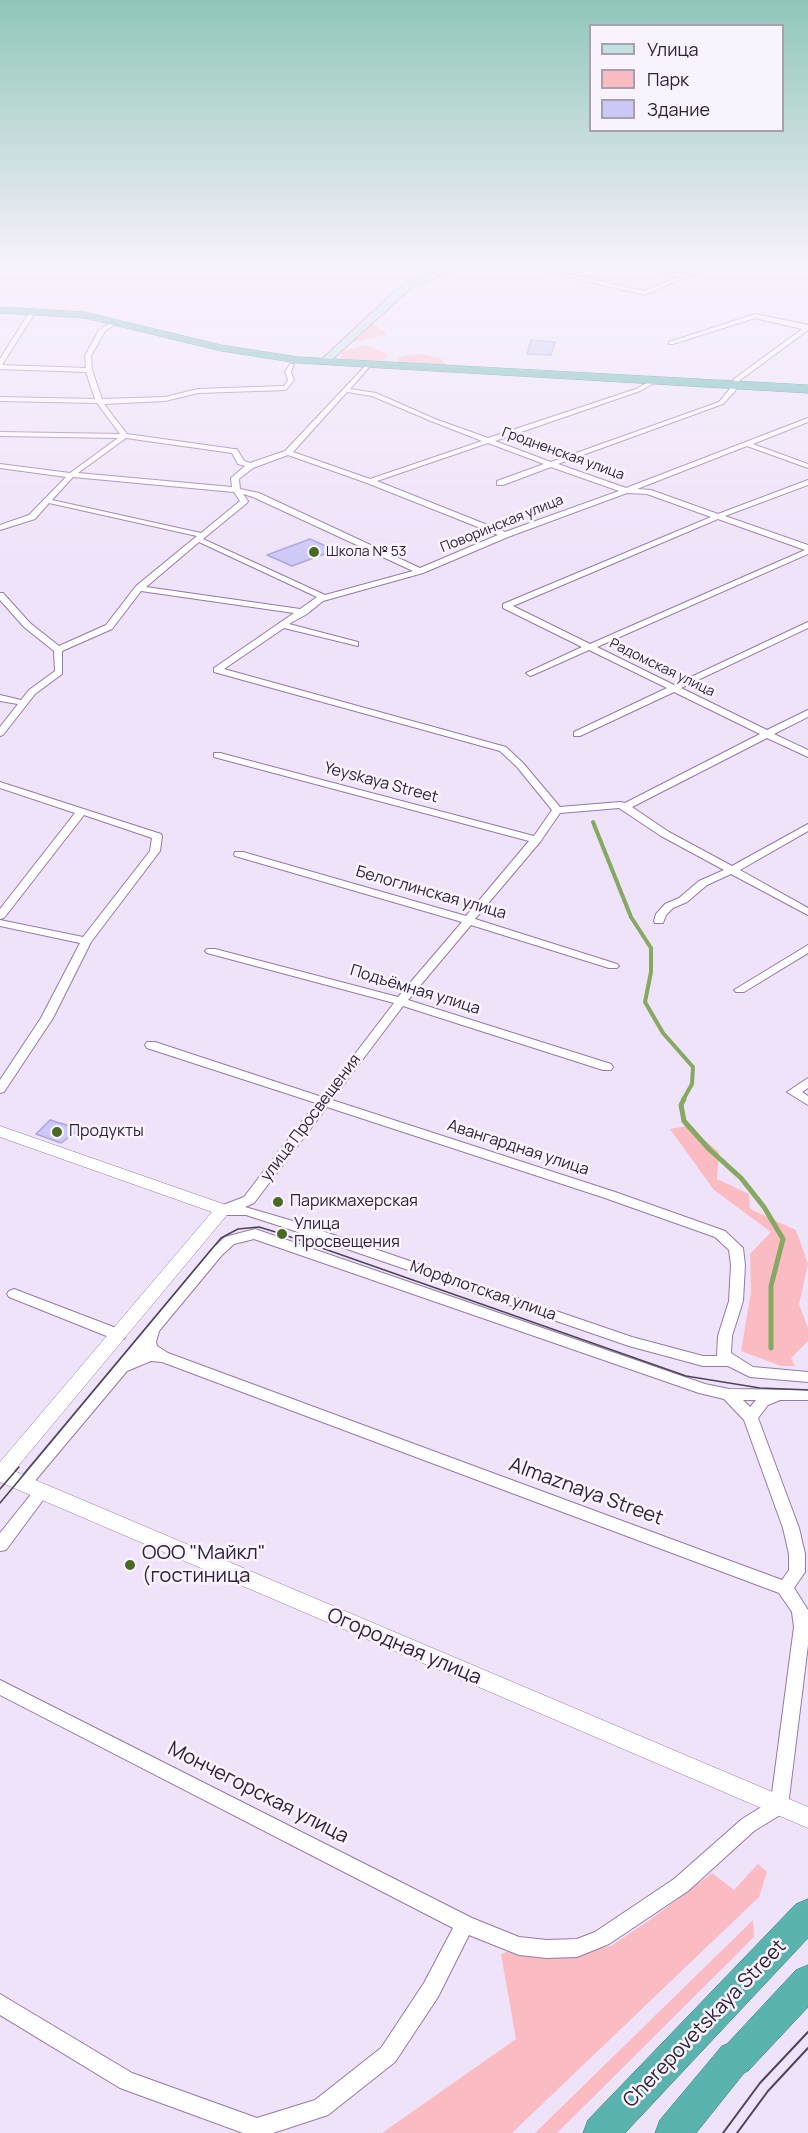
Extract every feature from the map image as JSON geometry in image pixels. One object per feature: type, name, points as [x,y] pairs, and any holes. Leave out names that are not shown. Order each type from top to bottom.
[{"type":"highway","points":[[396,367],[808,391]]},
{"type":"highway","name":"Cherepovetskaya Street","points":[[601,2133],[808,1915]]},
{"type":"highway","points":[[673,2133],[734,2058],[736,2059],[808,1982]]},
{"type":"street","points":[[27,367],[89,370]]},
{"type":"street","points":[[89,367],[99,401],[125,436]]},
{"type":"street","points":[[0,399],[99,401],[165,399],[198,391],[286,388],[291,380],[288,372],[291,367]]},
{"type":"street","points":[[58,650],[109,627],[139,588],[244,501],[236,490],[235,478],[250,466],[288,453],[367,367]]},
{"type":"street","points":[[500,483],[721,403],[740,377],[754,367]]},
{"type":"street","points":[[370,482],[638,390],[654,381]]},
{"type":"street","name":"Гродненская улица","points":[[345,390],[374,394],[550,464],[626,491],[648,492],[808,549]]},
{"type":"street","name":"Поворинская улица","points":[[557,810],[520,765],[503,749],[218,670],[325,598],[420,571],[505,535],[808,420]]},
{"type":"street","points":[[0,434],[125,436],[234,451],[241,462],[250,466]]},
{"type":"street","points":[[0,528],[32,517],[71,475],[125,436]]},
{"type":"street","points":[[747,444],[808,466]]},
{"type":"street","points":[[288,453],[370,482],[505,535]]},
{"type":"street","points":[[0,466],[236,490],[256,495],[420,571]]},
{"type":"street","points":[[717,517],[808,482]]},
{"type":"street","points":[[48,501],[199,537],[325,598]]},
{"type":"street","name":"Радомская улица","points":[[717,517],[506,606],[808,754]]},
{"type":"street","points":[[530,673],[808,549]]},
{"type":"street","points":[[139,588],[304,612]]},
{"type":"street","points":[[0,595],[27,625],[58,650],[59,672],[32,692],[0,733]]},
{"type":"street","points":[[283,625],[355,644]]},
{"type":"street","points":[[577,734],[808,625]]},
{"type":"street","points":[[0,698],[24,703]]},
{"type":"street","points":[[625,807],[808,713]]},
{"type":"street","name":"Yeyskaya Street","points":[[217,755],[536,840]]},
{"type":"street","points":[[0,785],[157,836],[155,851],[142,871],[86,941],[47,1018],[0,1089]]},
{"type":"street","points":[[557,810],[620,805],[625,807],[665,834],[808,912]]},
{"type":"street","name":"улица Просвещения","points":[[1,1475],[223,1210],[249,1200],[401,1001],[470,921],[536,840],[557,810]]},
{"type":"street","points":[[0,916],[82,811]]},
{"type":"street","points":[[659,921],[661,914],[669,906],[683,900],[703,883],[733,870],[808,826]]},
{"type":"street","name":"Белоглинская улица","points":[[239,854],[470,921],[613,966]]},
{"type":"street","points":[[0,923],[86,941]]},
{"type":"street","points":[[741,990],[808,948]]},
{"type":"street","name":"Подъёмная улица","points":[[211,951],[401,1001],[607,1067]]},
{"type":"street","name":"Авангардная улица","points":[[151,1045],[610,1195],[720,1234],[735,1248],[738,1265],[736,1301],[725,1336],[724,1354],[730,1361]]},
{"type":"street","points":[[808,1082],[793,1092],[808,1101]]},
{"type":"street","name":"Морфлотская улица","points":[[0,1131],[223,1210],[246,1211],[288,1224],[629,1341],[703,1361],[730,1361]]},
{"type":"street","name":"Морфлотская улица","points":[[153,1328],[170,1306],[202,1273],[217,1252],[230,1240],[255,1234],[267,1236],[704,1389],[729,1394],[808,1395]]},
{"type":"street","points":[[14,1294],[119,1335]]},
{"type":"street","points":[[153,1328],[149,1342],[151,1349],[163,1357]]},
{"type":"street","points":[[0,1545],[32,1488],[119,1368],[153,1328]]},
{"type":"street","points":[[119,1368],[150,1356],[163,1357]]},
{"type":"street","name":"Almaznaya Street","points":[[163,1357],[785,1588]]},
{"type":"street","points":[[730,1361],[750,1372],[808,1377]]},
{"type":"street","points":[[729,1394],[750,1417],[782,1499],[797,1554],[797,1572],[785,1588],[800,1610],[802,1627],[779,1806]]},
{"type":"street","points":[[750,1417],[763,1401],[783,1395]]},
{"type":"street","name":"Огородная улица","points":[[1,1475],[808,1818]]},
{"type":"street","name":"Мончегорская улица","points":[[0,1687],[465,1924],[519,1946],[548,1949],[577,1948],[602,1938],[681,1885],[748,1825],[779,1806]]},
{"type":"street","points":[[0,2004],[127,2081],[257,2128],[321,2108],[388,2055],[431,1990],[465,1924]]},
{"type":"green space","points":[[687,1126],[719,1152],[717,1179],[749,1194],[750,1209],[796,1230],[808,1264],[799,1304],[808,1328],[808,1341],[791,1358],[795,1366],[781,1366],[741,1351],[751,1292],[750,1254],[771,1232],[714,1190],[670,1129]]},
{"type":"green space","points":[[758,1864],[767,1872],[759,1897],[512,2133],[382,2133],[516,2039],[501,1954],[513,1950],[558,1958],[611,1946],[712,1873],[734,1890]]},
{"type":"green space","points":[[753,1920],[754,1937],[557,2133],[535,2133]]},
{"type":"building","name":"Школа № 53","points":[[310,539],[335,550],[292,566],[267,555]]},
{"type":"building","name":"Продукты","points":[[50,1120],[80,1129],[61,1143],[36,1134]]},
{"type":"waterway","points":[[593,822],[631,917],[651,948],[651,972],[645,1002],[663,1033],[693,1067],[692,1084],[683,1100]]},
{"type":"waterway","points":[[684,1099],[681,1105],[684,1121],[709,1149],[741,1178],[764,1207],[783,1239],[771,1286],[771,1348]]},
{"type":"tram line","points":[[0,1503],[221,1238],[238,1229],[259,1227],[282,1234],[686,1376],[760,1388],[808,1390]]},
{"type":"tram line","points":[[0,1489],[19,1467]]},
{"type":"tram line","points":[[723,2133],[760,2083],[808,2032]]},
{"type":"tram line","points":[[737,2133],[768,2091],[808,2048]]},
{"type":"place","name":"Школа № 53","points":[[314,552]]},
{"type":"place","name":"Продукты","points":[[57,1132]]},
{"type":"place","name":"Парикмахерская","points":[[278,1202]]},
{"type":"place","name":"Улица Просвещения","points":[[282,1234]]},
{"type":"place","name":"ООО \"Майкл\" (гостиница","points":[[130,1565]]}]
